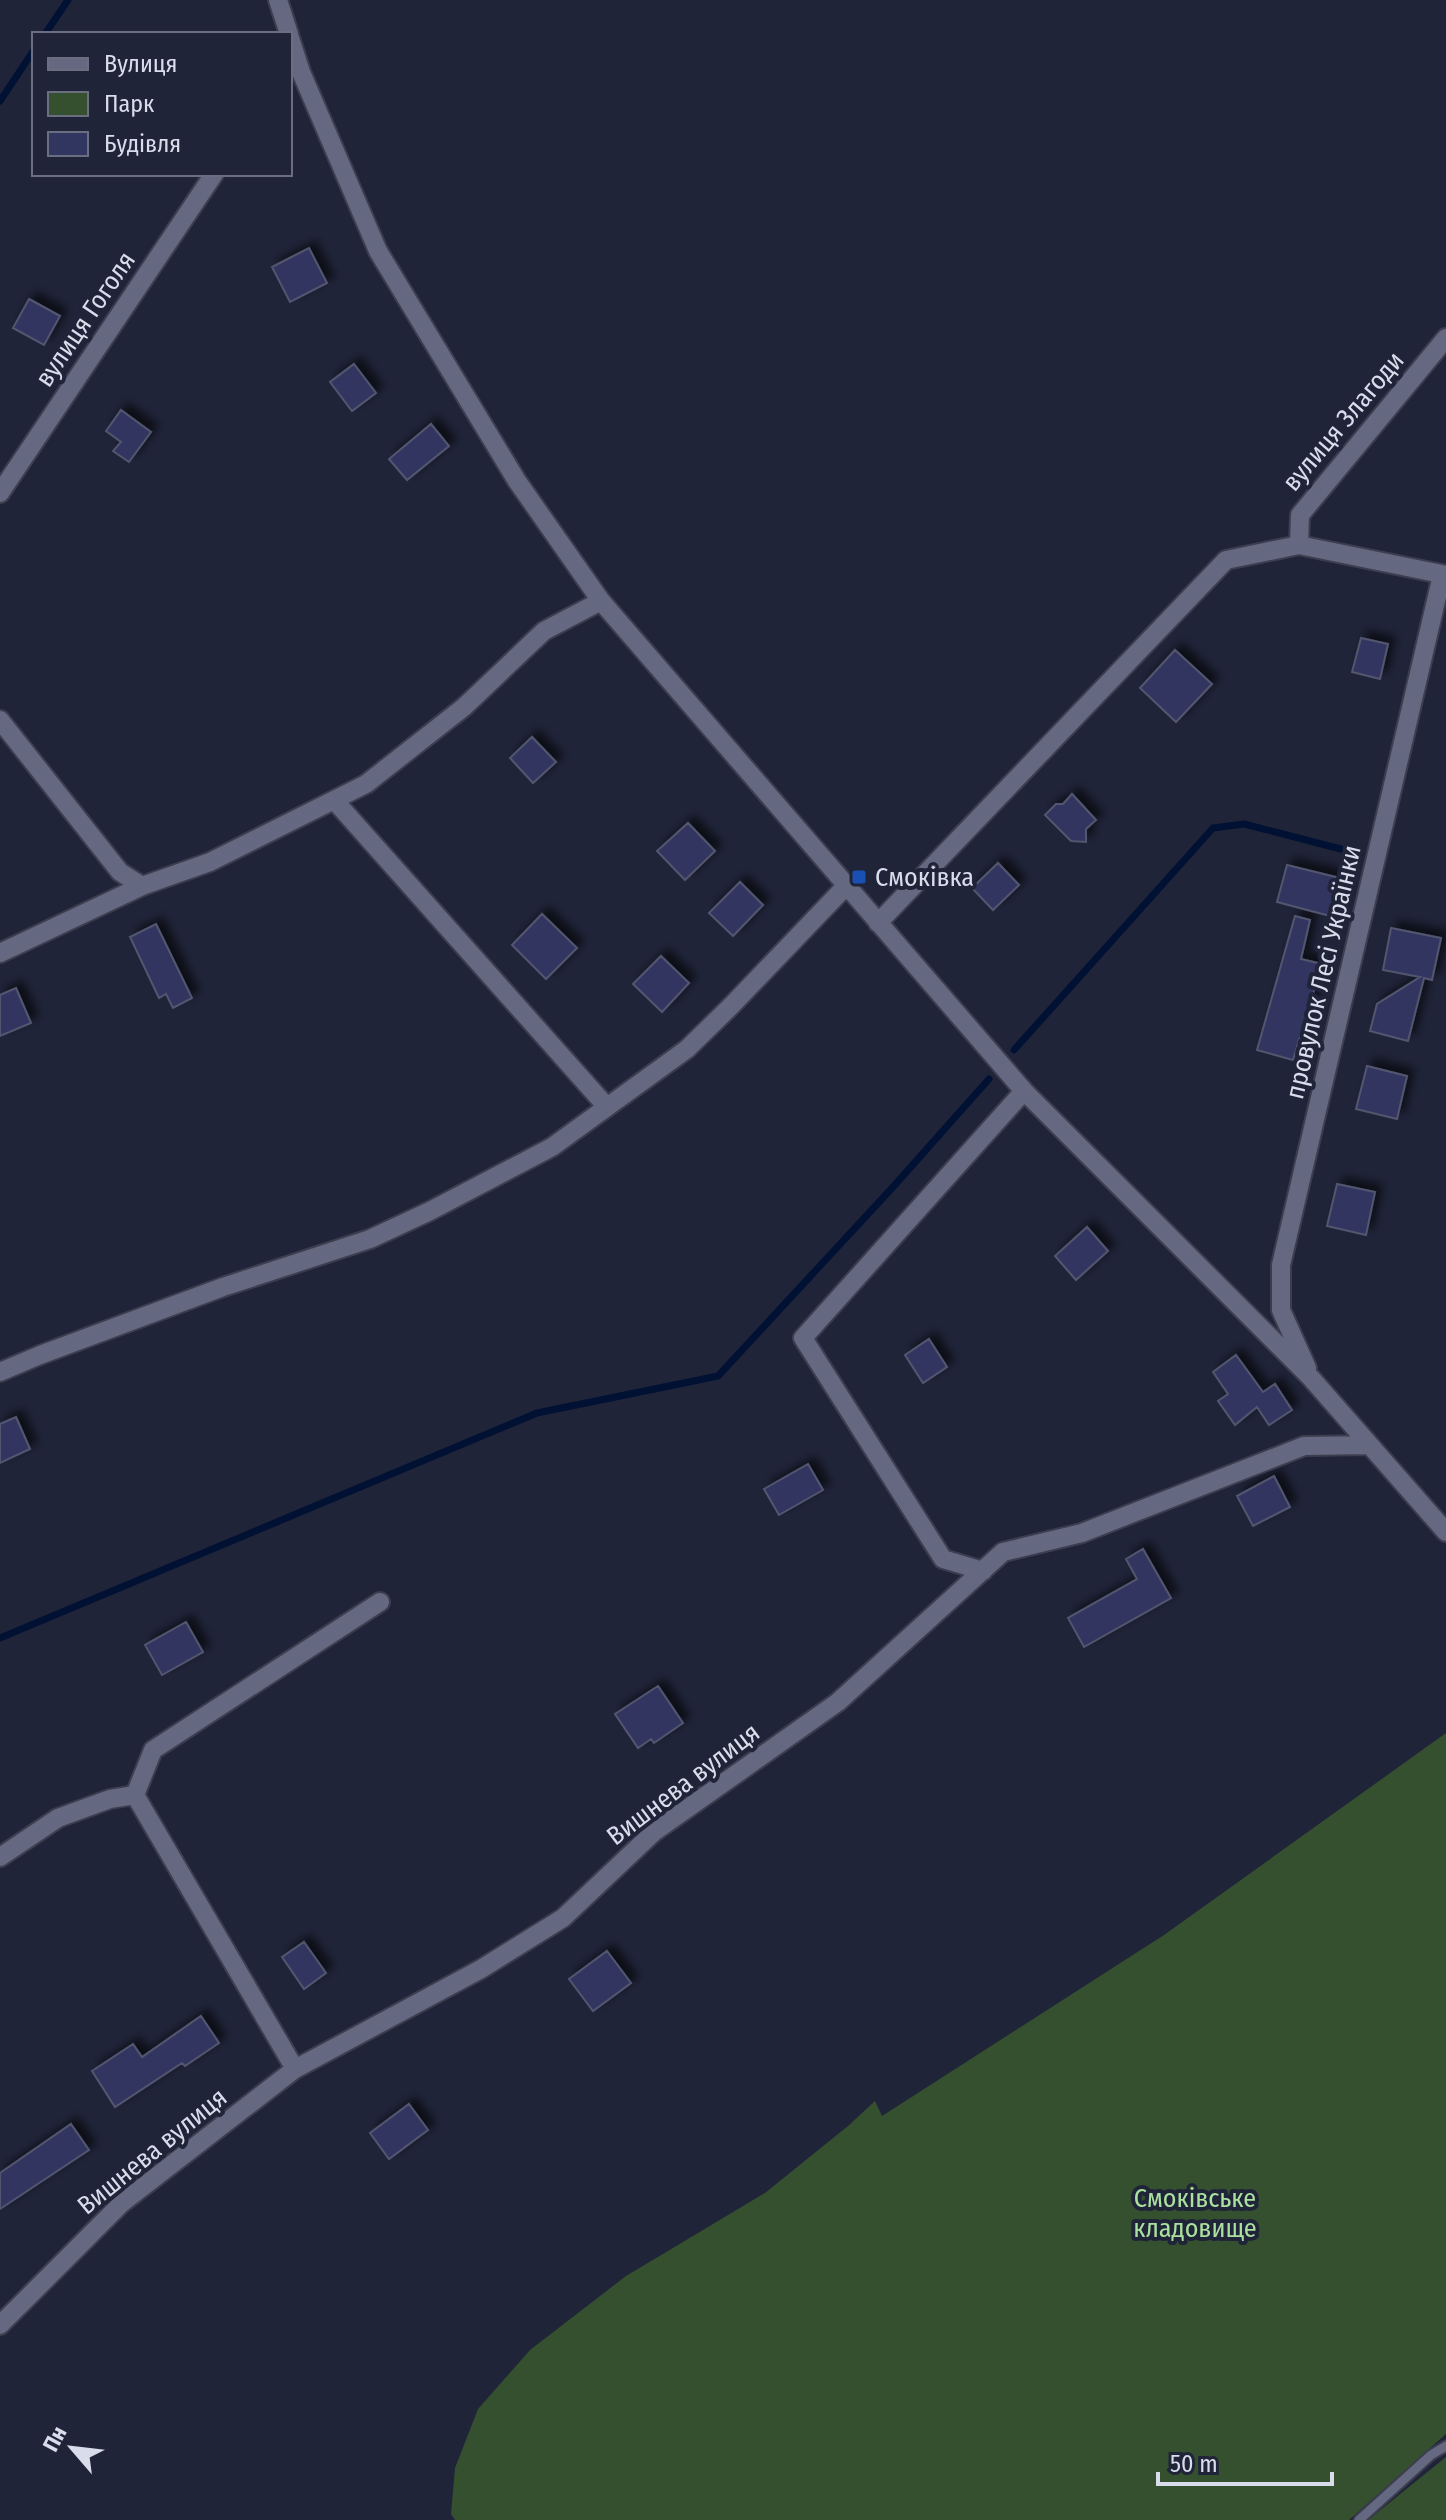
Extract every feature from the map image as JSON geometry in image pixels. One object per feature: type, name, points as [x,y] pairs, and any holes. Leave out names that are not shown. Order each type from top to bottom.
[{"type":"street","points":[[278,0],[288,32]]},
{"type":"street","points":[[292,53],[296,76],[378,251],[517,481],[601,601],[1024,1091],[1311,1378],[1446,1532]]},
{"type":"street","name":"вулиця Гоголя","points":[[0,493],[213,176]]},
{"type":"street","name":"вулиця Злагоди","points":[[1299,545],[1300,515],[1446,338]]},
{"type":"street","points":[[878,923],[1226,560],[1299,545],[1444,575]]},
{"type":"street","name":"провулок Лесі Українки","points":[[1311,1378],[1281,1310],[1281,1265],[1444,575]]},
{"type":"street","points":[[0,953],[142,886],[210,862],[366,784],[464,707],[544,631],[601,601]]},
{"type":"street","points":[[0,720],[120,872],[142,886]]},
{"type":"street","points":[[335,801],[607,1107]]},
{"type":"street","points":[[0,1372],[223,1287],[370,1239],[552,1147],[687,1049],[846,886]]},
{"type":"street","points":[[983,1571],[943,1559],[803,1338],[1024,1091]]},
{"type":"street","name":"Вишнева вулиця","points":[[0,2325],[122,2203],[295,2069],[481,1969],[563,1918],[654,1832],[838,1702],[1003,1552],[1082,1533],[1304,1446],[1368,1445]]},
{"type":"street","points":[[135,1795],[153,1750],[380,1602]]},
{"type":"street","points":[[135,1795],[295,2069]]},
{"type":"street","points":[[0,1857],[58,1818],[110,1799],[135,1795]]},
{"type":"lane","points":[[1359,2520],[1431,2455],[1446,2446]]},
{"type":"green space","name":"Смоківське кладовище","points":[[1446,1733],[1446,2434],[1349,2520],[455,2520],[451,2514],[455,2468],[478,2409],[530,2350],[626,2276],[765,2193],[875,2101],[882,2116],[1164,1935]]},
{"type":"green space","points":[[1446,2457],[1446,2520],[1368,2520]]},
{"type":"building","points":[[309,248],[327,283],[290,302],[272,267]]},
{"type":"building","points":[[29,299],[60,316],[44,345],[13,328]]},
{"type":"building","points":[[354,364],[376,393],[352,411],[330,382]]},
{"type":"building","points":[[121,410],[151,432],[129,462],[113,451],[121,442],[106,431]]},
{"type":"building","points":[[431,424],[449,446],[407,480],[389,459]]},
{"type":"building","points":[[1361,638],[1388,644],[1380,679],[1352,672]]},
{"type":"building","points":[[1175,650],[1212,684],[1176,722],[1140,688]]},
{"type":"building","points":[[532,737],[556,762],[533,783],[510,758]]},
{"type":"building","points":[[1072,794],[1096,820],[1086,829],[1086,842],[1071,841],[1045,815]]},
{"type":"building","points":[[688,823],[715,851],[685,880],[657,851]]},
{"type":"building","points":[[998,863],[1019,885],[993,910],[972,888]]},
{"type":"building","points":[[1287,865],[1344,879],[1334,917],[1277,902]]},
{"type":"building","points":[[740,882],[763,905],[733,936],[709,913]]},
{"type":"building","points":[[542,914],[577,948],[546,979],[512,945]]},
{"type":"building","points":[[1295,916],[1310,920],[1301,959],[1322,964],[1293,1060],[1257,1050]]},
{"type":"building","points":[[156,924],[192,998],[173,1008],[166,994],[159,998],[130,937]]},
{"type":"building","points":[[1391,928],[1441,938],[1432,980],[1424,978],[1408,1041],[1370,1031],[1377,1004],[1420,977],[1383,970]]},
{"type":"building","points":[[661,956],[689,983],[662,1012],[633,984]]},
{"type":"building","points":[[16,988],[31,1023],[0,1036],[0,995]]},
{"type":"building","points":[[1367,1066],[1407,1076],[1397,1119],[1356,1109]]},
{"type":"building","points":[[1337,1184],[1375,1192],[1366,1235],[1327,1226]]},
{"type":"building","points":[[1087,1227],[1108,1251],[1076,1280],[1055,1256]]},
{"type":"building","points":[[929,1339],[947,1367],[923,1383],[905,1355]]},
{"type":"building","points":[[1236,1355],[1263,1392],[1275,1384],[1292,1410],[1269,1425],[1257,1407],[1235,1425],[1218,1401],[1228,1394],[1213,1372]]},
{"type":"building","points":[[16,1417],[30,1449],[0,1463],[0,1424]]},
{"type":"building","points":[[808,1464],[823,1490],[779,1515],[764,1489]]},
{"type":"building","points":[[1274,1476],[1290,1507],[1253,1526],[1237,1496]]},
{"type":"building","points":[[1143,1549],[1171,1598],[1084,1647],[1068,1618],[1137,1579],[1126,1559]]},
{"type":"building","points":[[186,1622],[203,1652],[162,1675],[145,1645]]},
{"type":"building","points":[[658,1686],[683,1723],[654,1743],[651,1739],[638,1748],[615,1714]]},
{"type":"building","points":[[304,1942],[326,1973],[304,1989],[282,1957]]},
{"type":"building","points":[[607,1951],[631,1983],[593,2011],[569,1979]]},
{"type":"building","points":[[201,2016],[219,2043],[115,2107],[92,2071],[133,2044],[142,2057]]},
{"type":"building","points":[[409,2104],[428,2130],[389,2159],[370,2133]]},
{"type":"building","points":[[71,2124],[89,2150],[0,2209],[0,2173]]},
{"type":"waterway","points":[[46,32],[68,0]]},
{"type":"waterway","points":[[0,101],[32,53]]},
{"type":"waterway","points":[[1014,1050],[1213,828],[1244,824],[1360,854]]},
{"type":"waterway","points":[[0,1638],[537,1413],[718,1376],[989,1079]]},
{"type":"place","name":"Смоківка","points":[[859,877]]}]
